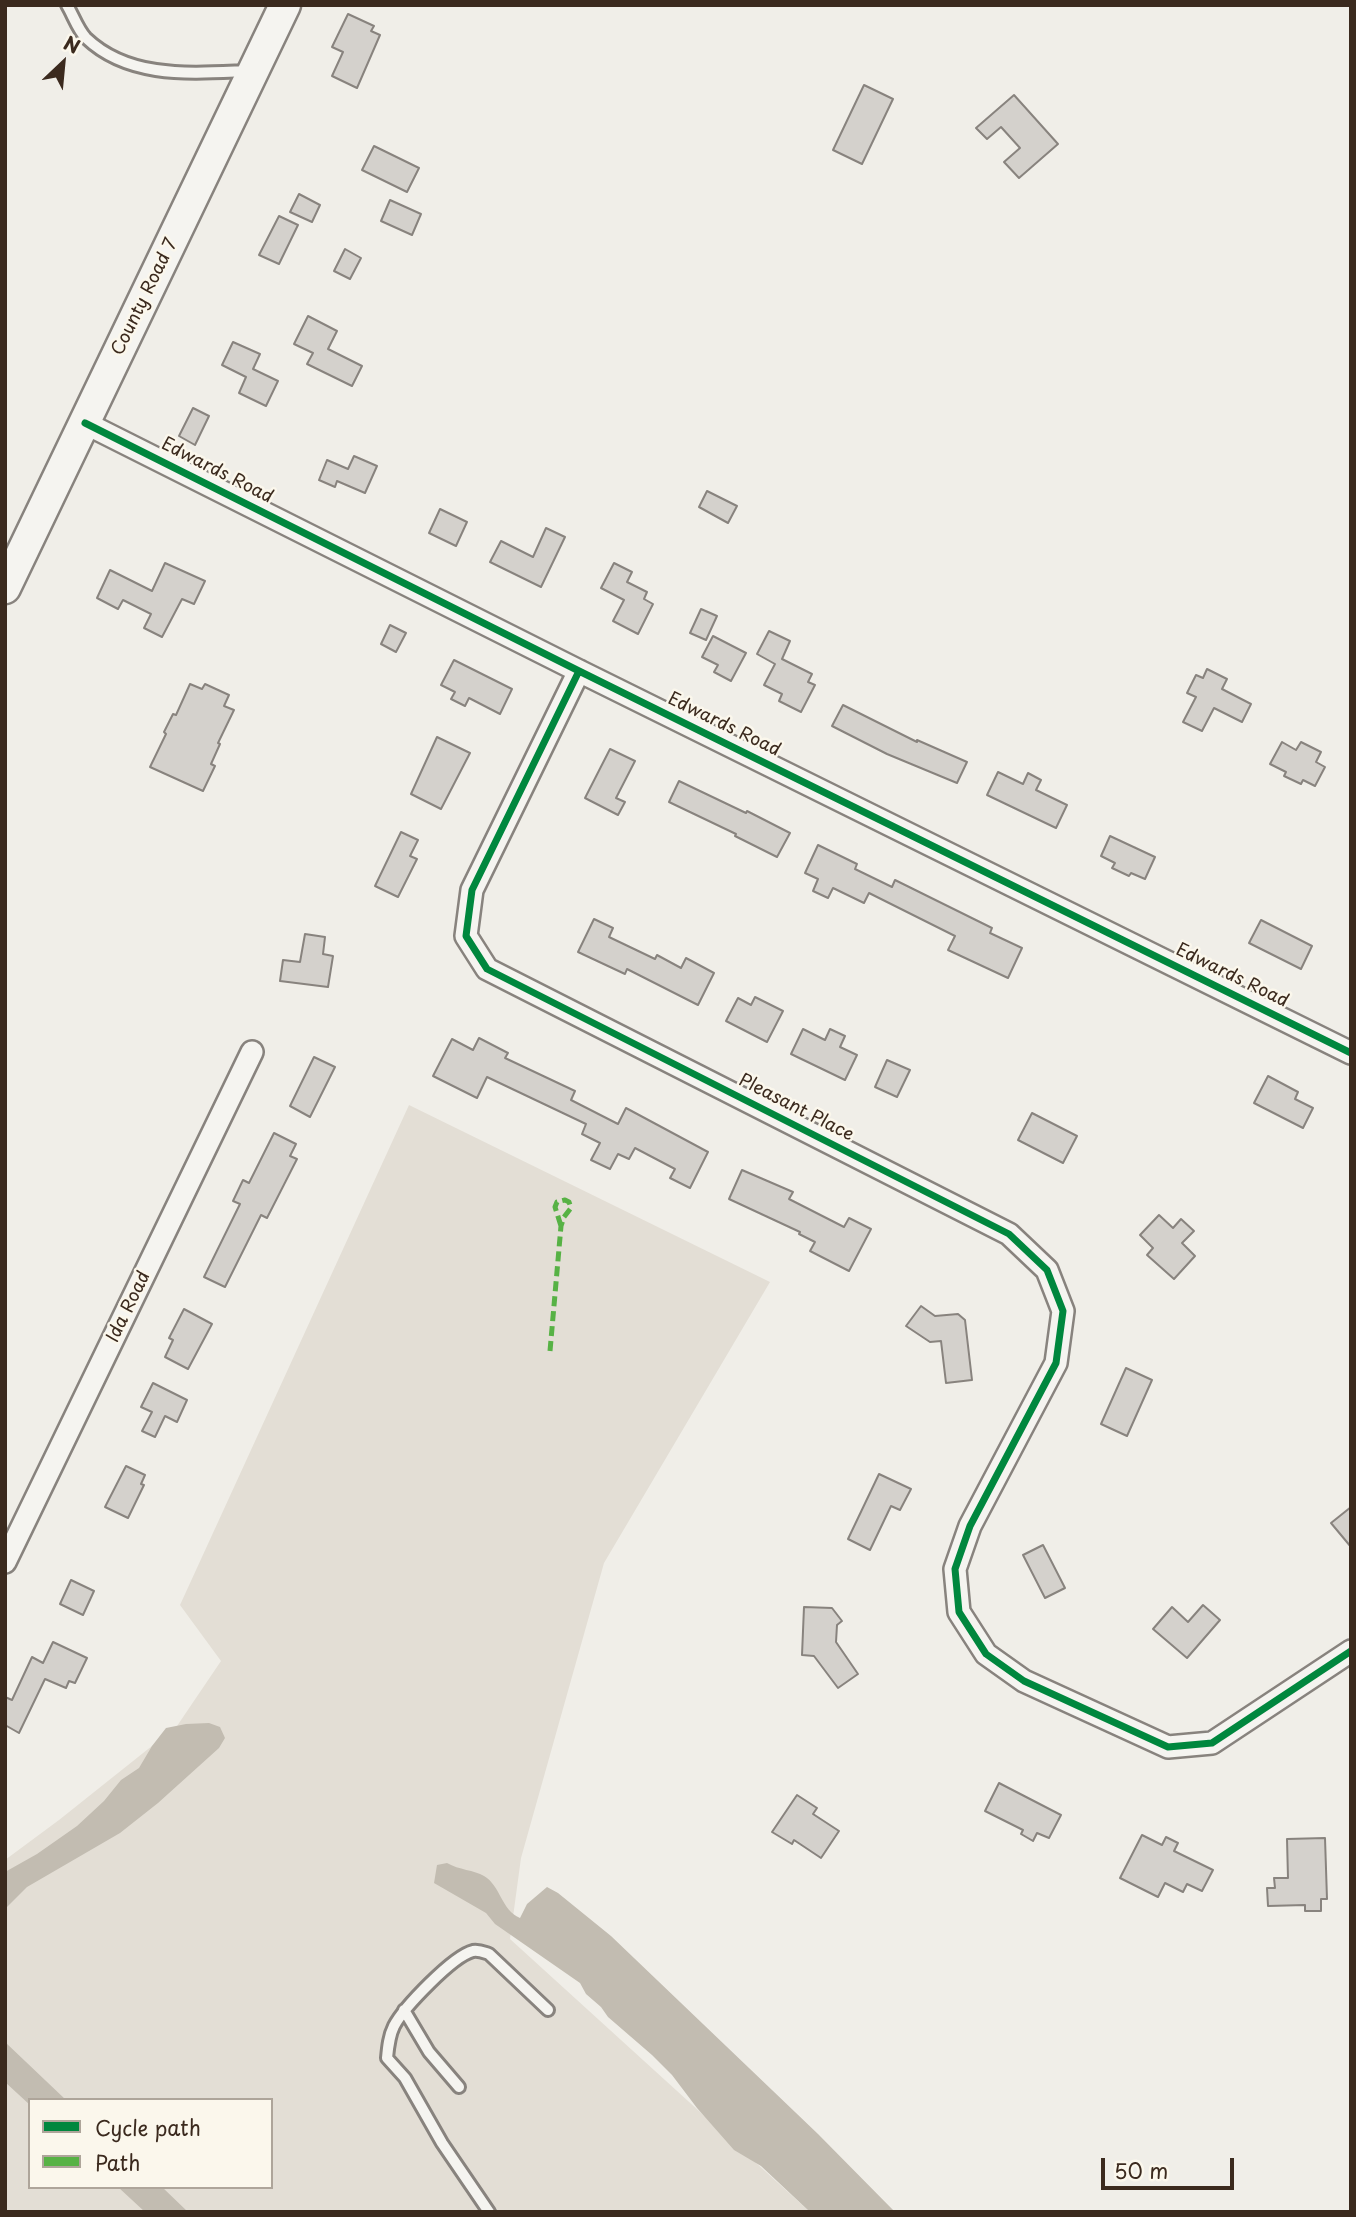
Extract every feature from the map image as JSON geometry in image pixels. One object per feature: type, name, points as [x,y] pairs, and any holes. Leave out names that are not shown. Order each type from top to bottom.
[{"type":"street","name":"County Road 7","points":[[5,588],[285,5]]},
{"type":"street","name":"Edwards Road","points":[[85,423],[1351,1053]]},
{"type":"street","name":"Pleasant Place","points":[[579,671],[472,890],[466,936],[487,969],[1009,1234],[1047,1270],[1063,1311],[1056,1363],[970,1526],[955,1569],[959,1612],[986,1654],[1024,1681],[1168,1747],[1212,1743],[1351,1651]]},
{"type":"street","name":"Ida Road","points":[[5,1562],[253,1052]]},
{"type":"lane","points":[[67,5],[84,36],[111,57],[147,69],[195,73],[253,71]]},
{"type":"lane","points":[[489,2212],[442,2143],[405,2078],[387,2058],[393,2028],[404,2010],[454,1961],[477,1950],[489,1954],[548,2010]]},
{"type":"lane","points":[[404,2010],[429,2052],[459,2087]]},
{"type":"shaded area","points":[[409,1105],[770,1282],[604,1563],[521,1858],[510,1939],[810,2212],[5,2212],[5,1860],[177,1726],[221,1661],[180,1605]]},
{"type":"shaded area","points":[[209,1723],[220,1727],[225,1738],[219,1748],[120,1833],[27,1887],[5,1909],[5,1872],[77,1826],[104,1801],[121,1780],[139,1768],[166,1728]]},
{"type":"shaded area","points":[[447,1863],[476,1872],[490,1880],[509,1909],[520,1918],[527,1904],[547,1887],[558,1893],[611,1936],[818,2134],[895,2212],[810,2212],[761,2166],[734,2150],[672,2075],[608,2017],[586,1994],[580,1983],[495,1924],[486,1913],[434,1883],[437,1865]]},
{"type":"shaded area","points":[[5,2042],[64,2098],[28,2098],[28,2103],[5,2082]]},
{"type":"shaded area","points":[[120,2189],[164,2189],[188,2212],[145,2212]]},
{"type":"building","points":[[348,14],[374,26],[371,31],[380,35],[357,88],[332,76],[343,52],[332,47]]},
{"type":"building","points":[[864,85],[893,99],[862,164],[833,150]]},
{"type":"building","points":[[1014,95],[1058,144],[1019,178],[1004,162],[1020,148],[1001,127],[987,139],[976,128]]},
{"type":"building","points":[[374,146],[419,168],[407,192],[362,170]]},
{"type":"building","points":[[299,194],[320,205],[312,222],[290,212]]},
{"type":"building","points":[[390,200],[421,214],[412,235],[381,221]]},
{"type":"building","points":[[279,216],[298,225],[279,264],[259,255]]},
{"type":"building","points":[[345,249],[361,258],[350,279],[334,271]]},
{"type":"building","points":[[308,316],[337,331],[328,349],[362,366],[352,386],[307,364],[313,353],[294,344]]},
{"type":"building","points":[[233,342],[260,354],[253,369],[278,381],[266,406],[239,393],[246,377],[222,365]]},
{"type":"building","points":[[193,408],[209,416],[195,445],[179,436]]},
{"type":"building","points":[[354,456],[377,466],[365,493],[337,481],[335,487],[319,480],[327,460],[348,469]]},
{"type":"building","points":[[707,491],[737,506],[728,523],[699,507]]},
{"type":"building","points":[[440,509],[467,522],[456,546],[429,533]]},
{"type":"building","points":[[546,528],[565,537],[541,587],[490,562],[501,541],[533,557]]},
{"type":"building","points":[[165,563],[205,581],[194,604],[182,599],[162,637],[144,628],[151,614],[123,600],[118,609],[97,598],[110,570],[152,591]]},
{"type":"building","points":[[614,563],[632,572],[627,582],[647,592],[644,599],[653,604],[638,634],[613,621],[624,600],[601,588]]},
{"type":"building","points":[[701,609],[717,616],[706,640],[690,633]]},
{"type":"building","points":[[390,625],[406,633],[396,652],[381,644]]},
{"type":"building","points":[[769,631],[790,641],[782,659],[812,674],[808,682],[815,685],[801,712],[779,701],[782,694],[764,685],[775,664],[757,654]]},
{"type":"building","points":[[713,636],[746,653],[731,681],[714,672],[718,665],[702,657]]},
{"type":"building","points":[[454,660],[512,689],[500,714],[469,698],[465,706],[451,699],[455,692],[441,685]]},
{"type":"building","points":[[1207,669],[1227,679],[1222,689],[1251,704],[1242,722],[1214,708],[1202,731],[1183,722],[1196,697],[1187,693],[1196,675],[1203,678]]},
{"type":"building","points":[[190,684],[202,689],[205,684],[229,695],[224,706],[234,710],[218,743],[220,744],[211,764],[215,766],[203,791],[150,767],[166,734],[164,732],[173,714],[176,715]]},
{"type":"building","points":[[843,705],[917,742],[967,762],[957,783],[887,754],[832,726]]},
{"type":"building","points":[[437,737],[470,753],[441,809],[411,794]]},
{"type":"building","points":[[1282,742],[1296,750],[1301,742],[1321,752],[1316,762],[1325,767],[1315,786],[1303,780],[1301,784],[1284,776],[1286,772],[1270,764]]},
{"type":"building","points":[[610,749],[635,761],[616,798],[625,802],[618,815],[585,798]]},
{"type":"building","points":[[998,772],[1023,784],[1028,773],[1041,780],[1036,790],[1067,805],[1056,828],[987,795]]},
{"type":"building","points":[[679,781],[790,833],[777,857],[669,802]]},
{"type":"building","points":[[401,832],[418,840],[410,856],[417,859],[398,897],[375,886]]},
{"type":"building","points":[[1110,836],[1155,857],[1145,879],[1131,873],[1129,876],[1112,868],[1115,863],[1101,856]]},
{"type":"building","points":[[818,845],[857,864],[855,869],[892,887],[895,880],[992,928],[990,933],[1022,948],[1008,978],[948,950],[955,936],[869,893],[864,903],[833,888],[828,898],[813,891],[818,879],[805,873]]},
{"type":"building","points":[[594,919],[613,928],[609,937],[655,959],[657,955],[681,968],[686,958],[714,973],[698,1005],[627,969],[625,974],[578,952]]},
{"type":"building","points":[[1261,920],[1312,946],[1301,969],[1249,943]]},
{"type":"building","points":[[305,934],[325,937],[323,954],[333,956],[328,987],[280,981],[283,960],[300,962]]},
{"type":"building","points":[[755,997],[783,1011],[767,1042],[726,1021],[738,998],[751,1005]]},
{"type":"building","points":[[803,1029],[825,1040],[830,1029],[845,1036],[840,1047],[857,1055],[845,1080],[791,1054]]},
{"type":"building","points":[[479,1038],[508,1053],[505,1058],[575,1091],[571,1100],[618,1124],[626,1108],[708,1152],[690,1188],[670,1178],[675,1169],[635,1148],[629,1159],[618,1154],[610,1169],[591,1160],[600,1143],[582,1134],[586,1124],[487,1077],[477,1098],[433,1076],[452,1039],[473,1050]]},
{"type":"building","points":[[314,1057],[335,1067],[310,1117],[290,1106]]},
{"type":"building","points":[[887,1060],[910,1070],[897,1097],[875,1087]]},
{"type":"building","points":[[1268,1076],[1298,1092],[1295,1099],[1313,1108],[1303,1128],[1254,1103]]},
{"type":"building","points":[[1032,1113],[1077,1136],[1063,1163],[1018,1140]]},
{"type":"building","points":[[274,1133],[296,1144],[290,1156],[297,1159],[267,1218],[261,1215],[225,1287],[204,1277],[240,1204],[233,1201],[243,1180],[249,1183]]},
{"type":"building","points":[[742,1170],[793,1192],[789,1199],[844,1227],[849,1218],[871,1229],[849,1271],[810,1251],[815,1242],[799,1234],[800,1232],[729,1199]]},
{"type":"building","points":[[1159,1215],[1173,1228],[1181,1219],[1194,1231],[1182,1243],[1195,1256],[1174,1279],[1147,1255],[1153,1248],[1140,1235]]},
{"type":"building","points":[[921,1306],[935,1316],[958,1314],[965,1320],[972,1380],[946,1383],[941,1341],[930,1342],[906,1326]]},
{"type":"building","points":[[184,1309],[212,1324],[188,1369],[165,1357],[173,1340],[169,1338]]},
{"type":"building","points":[[1126,1368],[1152,1380],[1127,1436],[1101,1424]]},
{"type":"building","points":[[153,1383],[187,1400],[177,1422],[165,1416],[155,1437],[142,1431],[152,1412],[141,1407]]},
{"type":"building","points":[[126,1466],[145,1475],[141,1484],[144,1485],[128,1518],[105,1507]]},
{"type":"building","points":[[879,1474],[911,1489],[900,1510],[891,1506],[870,1550],[848,1539]]},
{"type":"building","points":[[1351,1507],[1351,1547],[1331,1523]]},
{"type":"building","points":[[1043,1545],[1065,1588],[1045,1598],[1023,1555]]},
{"type":"building","points":[[71,1580],[94,1591],[83,1615],[60,1604]]},
{"type":"building","points":[[1203,1605],[1220,1620],[1187,1658],[1153,1629],[1172,1607],[1188,1622]]},
{"type":"building","points":[[804,1607],[832,1608],[842,1621],[837,1625],[836,1642],[858,1674],[838,1688],[814,1656],[802,1655]]},
{"type":"building","points":[[53,1642],[87,1658],[75,1683],[69,1681],[66,1688],[45,1679],[19,1733],[5,1725],[5,1697],[12,1700],[32,1657],[43,1663]]},
{"type":"building","points":[[999,1783],[1061,1815],[1049,1838],[1037,1833],[1033,1841],[1021,1834],[1023,1830],[985,1811]]},
{"type":"building","points":[[797,1795],[817,1808],[813,1814],[839,1831],[821,1858],[794,1840],[792,1844],[772,1832]]},
{"type":"building","points":[[1142,1835],[1162,1845],[1166,1837],[1178,1843],[1174,1851],[1213,1870],[1202,1891],[1187,1884],[1183,1892],[1165,1883],[1158,1897],[1120,1878]]},
{"type":"building","points":[[1325,1838],[1327,1899],[1321,1899],[1321,1911],[1305,1911],[1305,1905],[1268,1906],[1267,1888],[1275,1888],[1274,1878],[1288,1878],[1287,1839]]},
{"type":"marked path","points":[[550,1351],[561,1226],[571,1208],[565,1200],[557,1202],[555,1207],[561,1226]]},
{"type":"cycle path","points":[[85,423],[1351,1053]]},
{"type":"cycle path","points":[[579,671],[472,890],[466,936],[487,969],[1009,1234],[1047,1270],[1063,1311],[1056,1363],[970,1526],[955,1569],[959,1612],[986,1654],[1024,1681],[1168,1747],[1212,1743],[1351,1651]]}]
